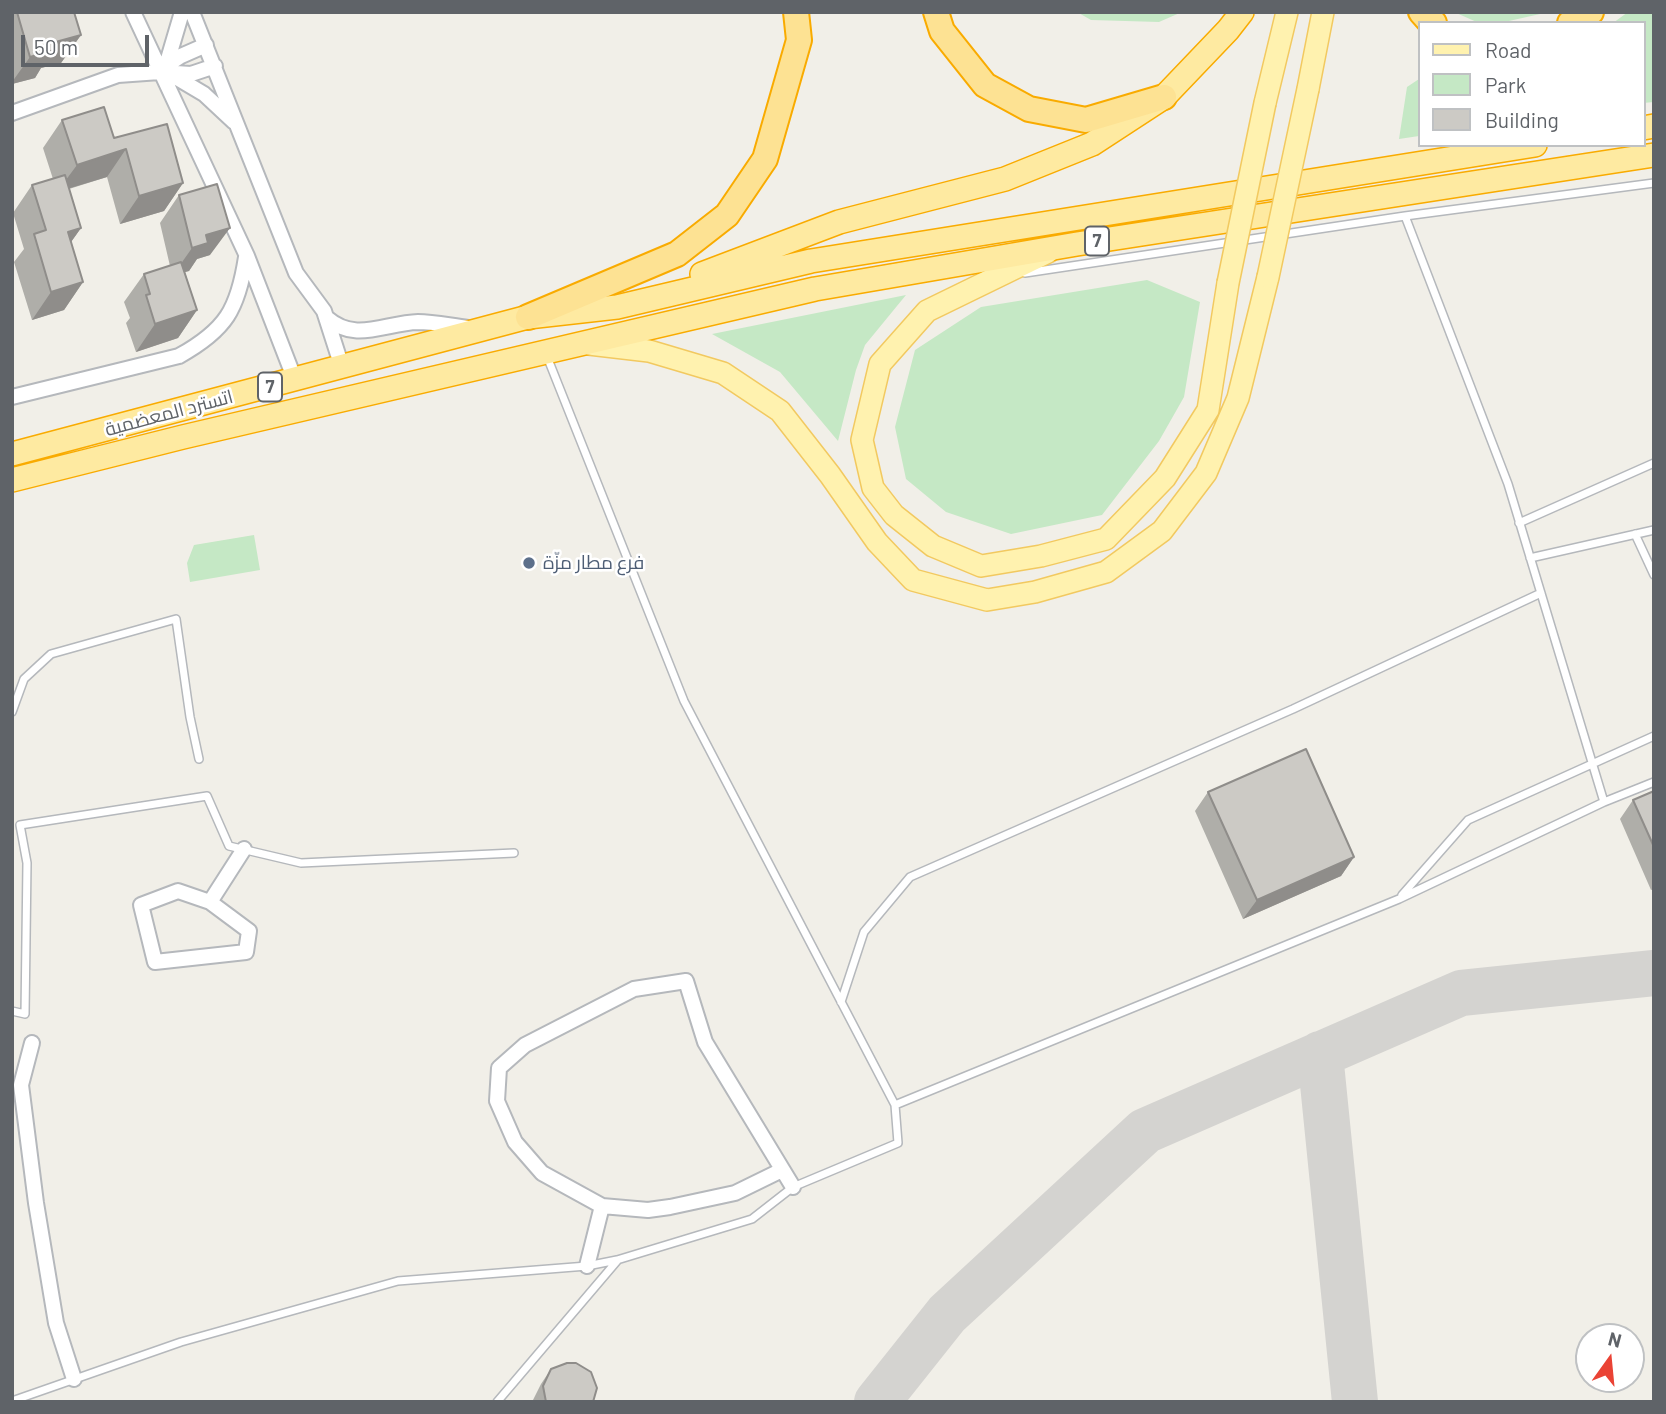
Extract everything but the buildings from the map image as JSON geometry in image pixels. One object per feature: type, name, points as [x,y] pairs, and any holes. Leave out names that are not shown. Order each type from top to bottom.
[{"type":"highway","points":[[528,317],[677,254],[727,215],[765,159],[799,40],[796,12]]},
{"type":"highway","points":[[936,12],[942,31],[985,85],[1029,109],[1086,120],[1164,97]]},
{"type":"highway","points":[[617,307],[839,222],[1005,179],[1092,144],[1164,97],[1242,12]]},
{"type":"highway","points":[[1574,21],[1591,12]]},
{"type":"highway","name":"7","points":[[528,317],[617,307],[811,261],[1523,147]]},
{"type":"highway","name":"7","points":[[12,480],[183,437],[815,289],[1057,247],[1654,155]]},
{"type":"highway","name":"اتسترد المعضمية","points":[[12,454],[528,317]]},
{"type":"main road","points":[[1057,247],[928,311],[880,364],[862,440],[873,488],[894,515],[933,545],[981,566],[1041,556],[1107,539],[1165,478],[1208,410],[1228,283],[1265,103],[1287,12]]},
{"type":"main road","points":[[586,344],[649,351],[723,373],[780,411],[877,542],[912,580],[987,600],[1035,593],[1106,572],[1162,531],[1206,473],[1238,398],[1268,277],[1323,12]]},
{"type":"street","points":[[133,12],[166,71],[247,256],[295,380]]},
{"type":"street","points":[[166,71],[182,12]]},
{"type":"street","points":[[192,12],[296,273],[320,304],[327,318],[342,367]]},
{"type":"street","points":[[166,71],[181,56],[206,45]]},
{"type":"street","points":[[12,113],[118,75],[166,71],[191,74],[215,66]]},
{"type":"street","points":[[166,71],[215,102],[241,130]]},
{"type":"street","points":[[12,397],[178,356],[201,343],[230,314],[241,289],[247,256]]},
{"type":"street","points":[[327,318],[341,328],[354,331],[419,322],[481,330]]},
{"type":"street","points":[[210,902],[244,849]]},
{"type":"street","points":[[178,891],[210,902],[249,931],[246,952],[155,962],[141,905],[178,891]]},
{"type":"street","points":[[782,1170],[735,1193],[680,1205],[648,1210],[602,1206],[542,1172],[515,1142],[497,1101],[499,1068],[525,1045],[634,989],[685,981],[705,1042],[793,1187]]},
{"type":"street","points":[[32,1043],[21,1085],[22,1098],[56,1323],[74,1379]]},
{"type":"street","points":[[587,1266],[602,1206]]},
{"type":"lane","points":[[1003,276],[1405,216],[1654,183]]},
{"type":"lane","points":[[1405,216],[1508,484],[1604,802]]},
{"type":"lane","points":[[12,1401],[181,1342],[398,1281],[587,1266],[617,1260],[752,1219],[793,1187],[898,1143],[895,1105],[684,701],[546,354]]},
{"type":"lane","points":[[1519,523],[1654,463]]},
{"type":"lane","points":[[1530,558],[1654,530]]},
{"type":"lane","points":[[1635,534],[1654,575]]},
{"type":"lane","points":[[841,1002],[864,932],[910,877],[1293,709],[1541,593]]},
{"type":"lane","points":[[12,712],[24,679],[51,654],[176,619],[199,759]]},
{"type":"lane","points":[[1399,899],[1468,820],[1654,736]]},
{"type":"lane","points":[[895,1105],[1399,899],[1604,802],[1654,782]]},
{"type":"lane","points":[[12,1011],[25,1014],[27,863],[20,825],[207,796],[229,846],[301,863],[514,853]]},
{"type":"lane","points":[[498,1402],[617,1260]]},
{"type":"green space","points":[[1077,12],[1182,12],[1159,22],[1091,20]]},
{"type":"green space","points":[[1454,12],[1549,12],[1509,21],[1474,21]]},
{"type":"green space","points":[[1628,12],[1654,12],[1654,102],[1645,103],[1645,21],[1616,21]]},
{"type":"green space","points":[[1418,80],[1418,136],[1399,139],[1407,87]]},
{"type":"green space","points":[[1147,280],[1200,302],[1184,397],[1159,441],[1102,515],[1011,534],[946,512],[906,479],[895,427],[915,350],[981,307]]},
{"type":"green space","points":[[906,295],[865,345],[838,441],[780,372],[712,334]]},
{"type":"green space","points":[[254,535],[260,570],[190,582],[187,563],[194,545]]},
{"type":"taxiway","points":[[877,1402],[947,1314],[1145,1131],[1461,993],[1654,973]]},
{"type":"taxiway","points":[[1320,1054],[1355,1402]]},
{"type":"place","name":"فرع مطار مزّة","points":[[529,563]]}]
